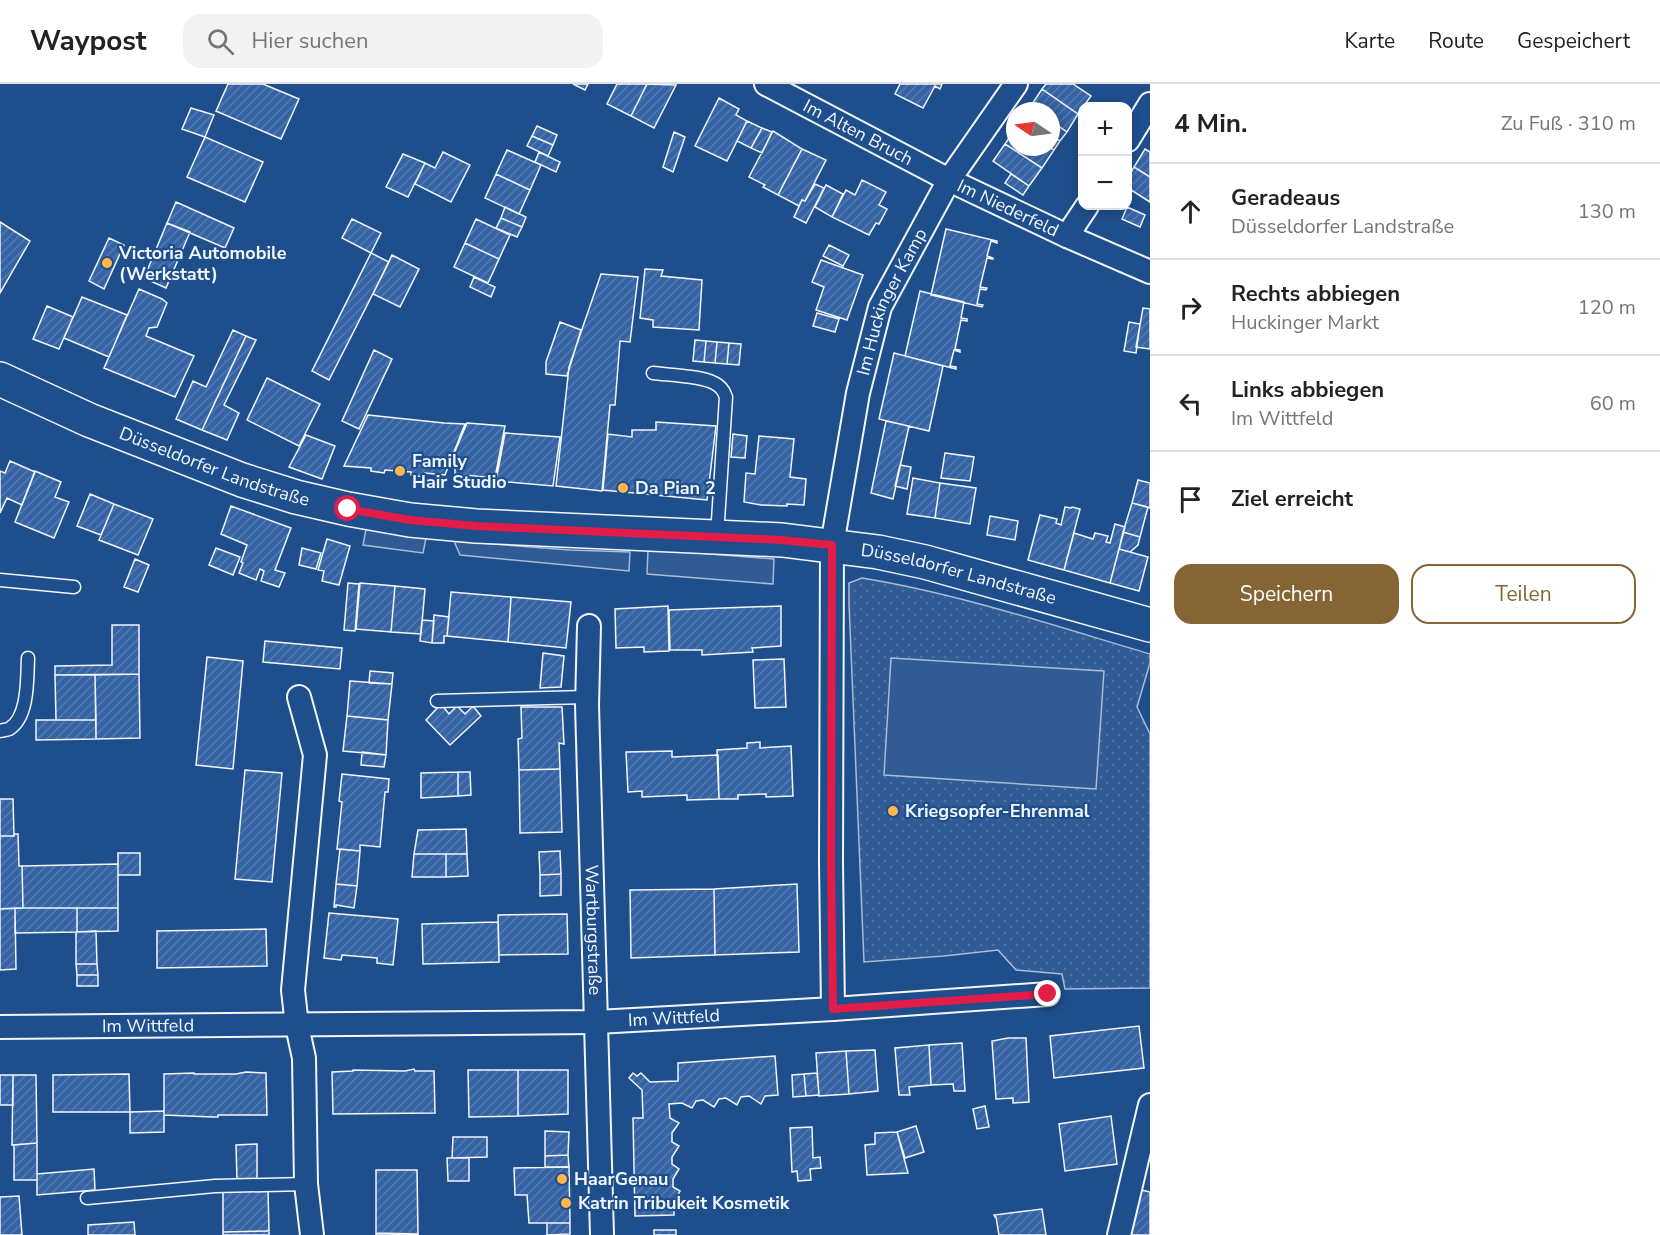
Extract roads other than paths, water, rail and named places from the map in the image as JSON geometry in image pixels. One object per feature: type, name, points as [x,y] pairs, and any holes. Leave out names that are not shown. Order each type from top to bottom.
[{"type":"main road","name":"Düsseldorfer Landstraße","points":[[0,379],[89,420],[242,480],[296,497],[348,509],[410,520],[476,526],[782,540],[832,545],[925,562],[1150,624]]},
{"type":"street","name":"Im Alten Bruch","points":[[766,84],[949,180]]},
{"type":"street","name":"Im Huckinger Kamp","points":[[833,1009],[832,545],[858,393],[880,308],[949,180],[1016,84]]},
{"type":"street","points":[[1132,133],[1150,104]]},
{"type":"street","name":"Im Niederfeld","points":[[949,180],[1067,236],[1150,272]]},
{"type":"street","name":"Im Niederfeld","points":[[1067,236],[1083,210]]},
{"type":"street","name":"Wartburgstraße","points":[[589,626],[587,697],[602,1235]]},
{"type":"street","points":[[299,697],[315,755],[293,990],[297,1026],[304,1058],[306,1184],[312,1235]]},
{"type":"street","name":"Im Wittfeld","points":[[0,1027],[597,1022],[1048,994]]},
{"type":"street","points":[[1119,1235],[1150,1106]]},
{"type":"lane","points":[[653,373],[702,379],[714,383],[723,390],[726,397],[717,537]]},
{"type":"lane","points":[[0,580],[74,587]]},
{"type":"lane","points":[[0,731],[9,729],[19,719],[26,696],[28,658]]},
{"type":"lane","points":[[437,701],[587,697]]},
{"type":"lane","points":[[87,1198],[215,1186],[306,1184]]},
{"type":"place","name":"Victoria Automobile (Werkstatt)","points":[[107,263]]},
{"type":"place","name":"Family Hair Studio","points":[[400,471]]},
{"type":"place","name":"Da Pian 2","points":[[623,488]]},
{"type":"place","name":"Kriegsopfer-Ehrenmal","points":[[893,811]]},
{"type":"place","name":"HaarGenau","points":[[562,1179]]},
{"type":"place","name":"Katrin Tribukeit Kosmetik","points":[[566,1203]]}]
